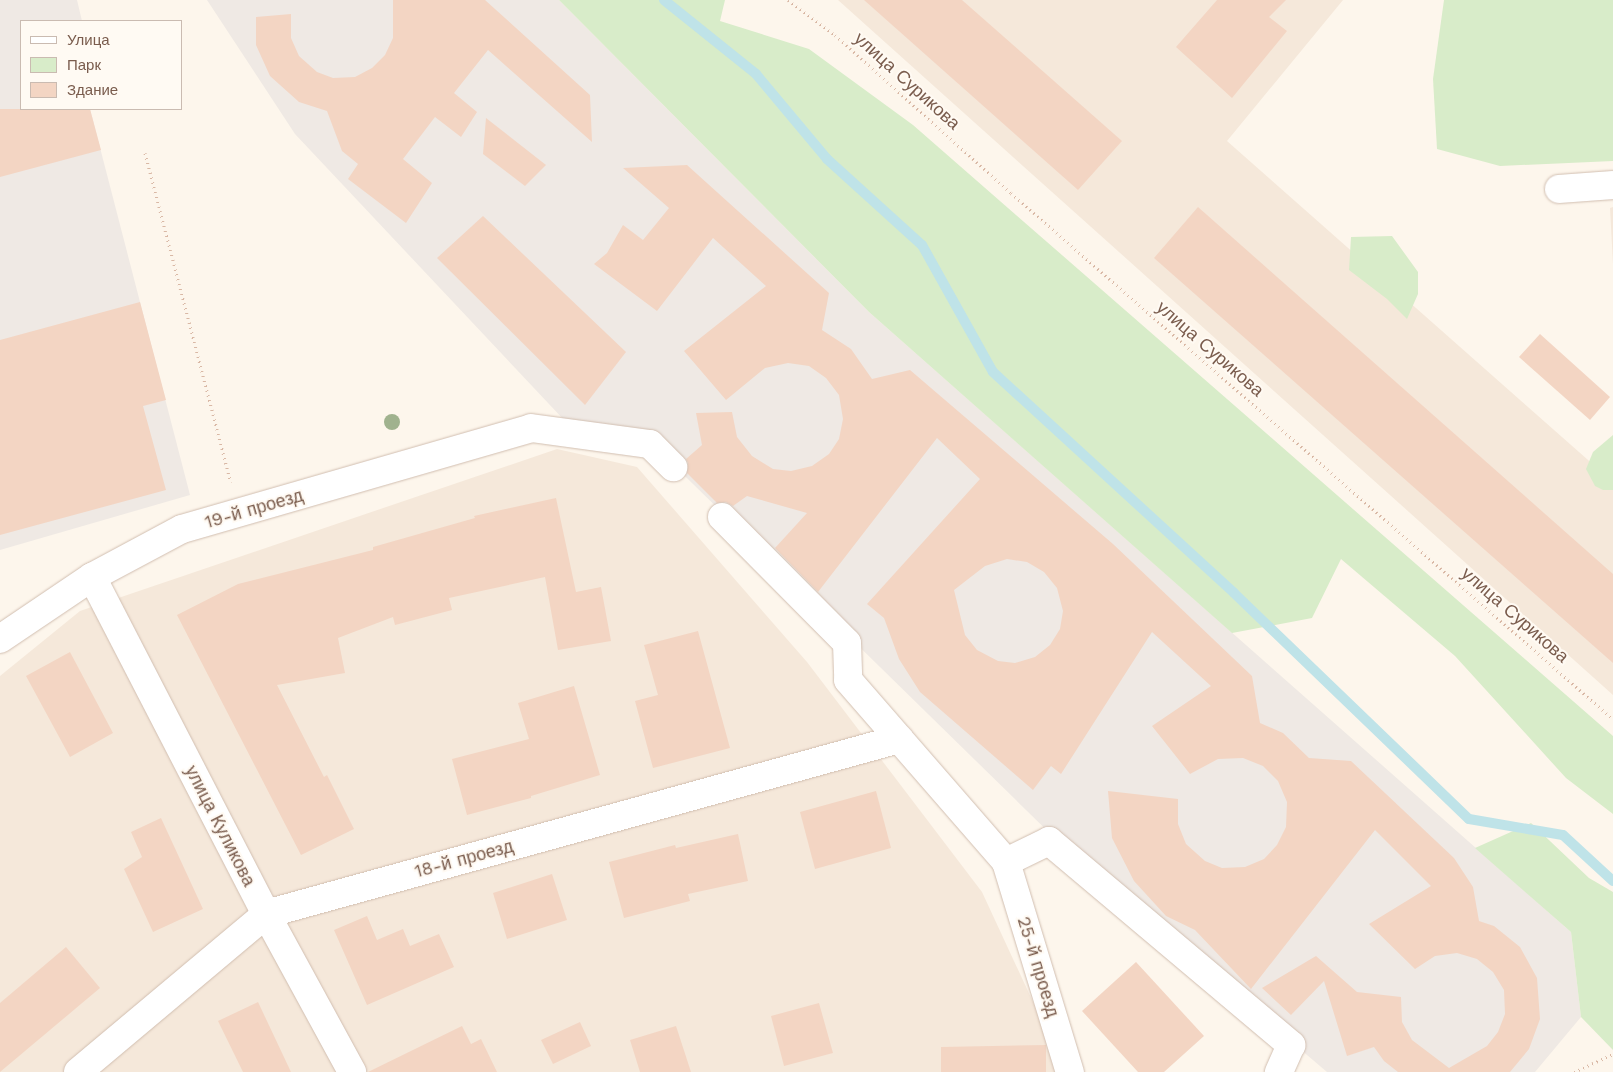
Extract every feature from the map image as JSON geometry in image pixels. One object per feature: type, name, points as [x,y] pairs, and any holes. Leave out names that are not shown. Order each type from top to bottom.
[{"type":"street","points":[[1559,189],[1613,185]]},
{"type":"street","name":"19-й проезд","points":[[0,639],[92,577],[182,530],[531,428],[650,444],[673,467]]},
{"type":"street","points":[[722,517],[847,643],[848,680],[1006,862],[1049,840],[1291,1045],[1279,1072]]},
{"type":"street","name":"улица Куликова","points":[[92,577],[266,914],[352,1072]]},
{"type":"street","name":"18-й проезд","points":[[78,1072],[266,914],[899,739]]},
{"type":"street","name":"25-й проезд","points":[[1006,862],[1070,1072]]},
{"type":"path","name":"улица Сурикова","points":[[788,0],[835,35],[1011,193],[1613,719]]},
{"type":"path","points":[[145,153],[239,513]]},
{"type":"path","points":[[1574,1072],[1613,1054]]},
{"type":"shaded area","points":[[0,0],[77,0],[82,20],[20,20],[20,110],[90,110],[190,495],[0,550]]},
{"type":"shaded area","points":[[207,0],[559,0],[869,312],[1571,932],[1581,1017],[1535,1072],[1327,1072],[1069,852],[645,437],[565,421],[295,134]]},
{"type":"shaded area","points":[[838,0],[1343,0],[1227,141],[1613,482],[1613,695]]},
{"type":"shaded area","points":[[1613,207],[1613,264],[1610,208]]},
{"type":"shaded area","points":[[557,449],[637,467],[807,662],[982,892],[1052,1043],[1055,1072],[0,1072],[0,676],[80,611]]},
{"type":"green space","points":[[559,0],[725,0],[720,21],[809,49],[913,125],[1613,736],[1613,814],[1566,778],[1455,656],[1341,559],[1312,618],[1232,633],[869,312]]},
{"type":"green space","points":[[1444,0],[1613,0],[1613,161],[1500,166],[1437,149],[1433,79]]},
{"type":"green space","points":[[1392,236],[1418,272],[1418,294],[1407,319],[1387,299],[1349,270],[1351,237]]},
{"type":"green space","points":[[1613,435],[1613,490],[1603,490],[1595,486],[1586,469],[1593,452]]},
{"type":"green space","points":[[1531,823],[1589,878],[1613,892],[1613,1050],[1581,1017],[1571,932],[1475,848]]},
{"type":"building","points":[[393,0],[485,0],[590,95],[592,142],[488,50],[454,93],[477,112],[461,137],[435,117],[403,159],[432,183],[406,223],[348,179],[358,164],[342,151],[327,111],[299,102],[270,76],[256,45],[256,17],[291,14],[291,38],[299,56],[317,72],[333,78],[355,77],[372,68],[385,55],[393,38]]},
{"type":"building","points":[[864,0],[962,0],[1122,141],[1078,190]]},
{"type":"building","points":[[1217,0],[1286,0],[1269,17],[1287,31],[1232,98],[1176,47]]},
{"type":"building","points":[[0,109],[90,110],[101,150],[0,177]]},
{"type":"building","points":[[486,118],[546,165],[525,186],[483,154]]},
{"type":"building","points":[[687,165],[829,293],[822,330],[851,349],[872,379],[910,370],[1113,544],[1252,676],[1260,723],[1283,733],[1309,758],[1351,761],[1454,858],[1473,887],[1479,921],[1494,926],[1520,947],[1537,978],[1540,1019],[1529,1049],[1510,1072],[1398,1072],[1384,1061],[1374,1047],[1347,1056],[1324,981],[1291,1015],[1262,988],[1316,956],[1357,992],[1401,997],[1402,1022],[1412,1040],[1449,1068],[1487,1046],[1498,1032],[1505,1014],[1504,990],[1493,972],[1477,959],[1457,953],[1435,956],[1415,969],[1369,924],[1431,886],[1375,830],[1251,989],[1195,930],[1166,916],[1134,881],[1112,838],[1108,791],[1178,799],[1178,824],[1186,844],[1205,861],[1222,868],[1245,867],[1264,859],[1277,845],[1286,827],[1287,802],[1278,781],[1263,766],[1243,758],[1218,759],[1190,774],[1152,726],[1211,686],[1152,632],[1061,774],[1051,766],[1033,790],[920,692],[899,659],[884,618],[867,604],[980,479],[937,438],[818,592],[775,548],[807,513],[747,496],[733,506],[726,502],[717,503],[687,473],[688,463],[686,459],[702,445],[696,413],[732,412],[737,437],[752,456],[773,469],[791,471],[812,466],[829,454],[839,439],[843,419],[839,395],[826,378],[809,366],[788,363],[765,368],[726,400],[684,351],[766,286],[713,238],[657,311],[594,264],[607,253],[623,225],[643,240],[669,208],[623,168]],"holes":[[[1007,559],[1027,562],[1044,572],[1057,588],[1063,611],[1060,629],[1050,645],[1035,657],[1015,663],[998,661],[977,650],[965,635],[954,590],[985,566]]]},
{"type":"building","points":[[1198,207],[1613,574],[1613,663],[1154,258]]},
{"type":"building","points":[[483,216],[626,352],[585,405],[437,258]]},
{"type":"building","points":[[140,302],[166,400],[143,406],[166,490],[0,535],[0,340]]},
{"type":"building","points":[[1540,334],[1610,397],[1590,420],[1519,357]]},
{"type":"building","points":[[556,498],[576,592],[601,587],[611,641],[558,650],[545,577],[449,598],[452,610],[395,625],[393,617],[338,638],[345,673],[277,685],[324,777],[327,775],[354,829],[301,855],[177,615],[238,584],[373,550],[373,547],[475,518],[474,516]]},
{"type":"building","points":[[698,631],[730,748],[653,768],[635,701],[658,695],[644,645]]},
{"type":"building","points":[[70,652],[113,733],[70,757],[26,676]]},
{"type":"building","points":[[574,686],[600,775],[531,796],[531,798],[467,815],[452,759],[529,739],[518,703]]},
{"type":"building","points":[[876,791],[891,848],[815,869],[800,812]]},
{"type":"building","points":[[161,818],[203,909],[153,932],[124,869],[142,857],[131,832]]},
{"type":"building","points":[[738,834],[748,881],[688,894],[690,901],[624,918],[609,862],[675,845],[676,848]]},
{"type":"building","points":[[552,874],[567,920],[507,939],[493,893]]},
{"type":"building","points":[[367,916],[377,940],[403,929],[410,946],[439,934],[454,967],[367,1005],[334,930]]},
{"type":"building","points":[[66,947],[100,988],[0,1072],[0,1003]]},
{"type":"building","points":[[1136,962],[1204,1036],[1164,1072],[1138,1072],[1082,1011]]},
{"type":"building","points":[[258,1002],[291,1072],[243,1072],[218,1021]]},
{"type":"building","points":[[819,1003],[833,1053],[784,1066],[771,1016]]},
{"type":"building","points":[[580,1022],[591,1046],[553,1064],[541,1040]]},
{"type":"building","points":[[462,1026],[471,1044],[481,1039],[497,1072],[368,1072]]},
{"type":"building","points":[[676,1026],[691,1072],[640,1072],[630,1040]]},
{"type":"building","points":[[1046,1045],[1046,1072],[941,1072],[941,1047]]},
{"type":"waterway","points":[[664,0],[756,74],[827,159],[922,245],[993,372],[1234,593],[1469,819],[1563,835],[1613,881]]}]
